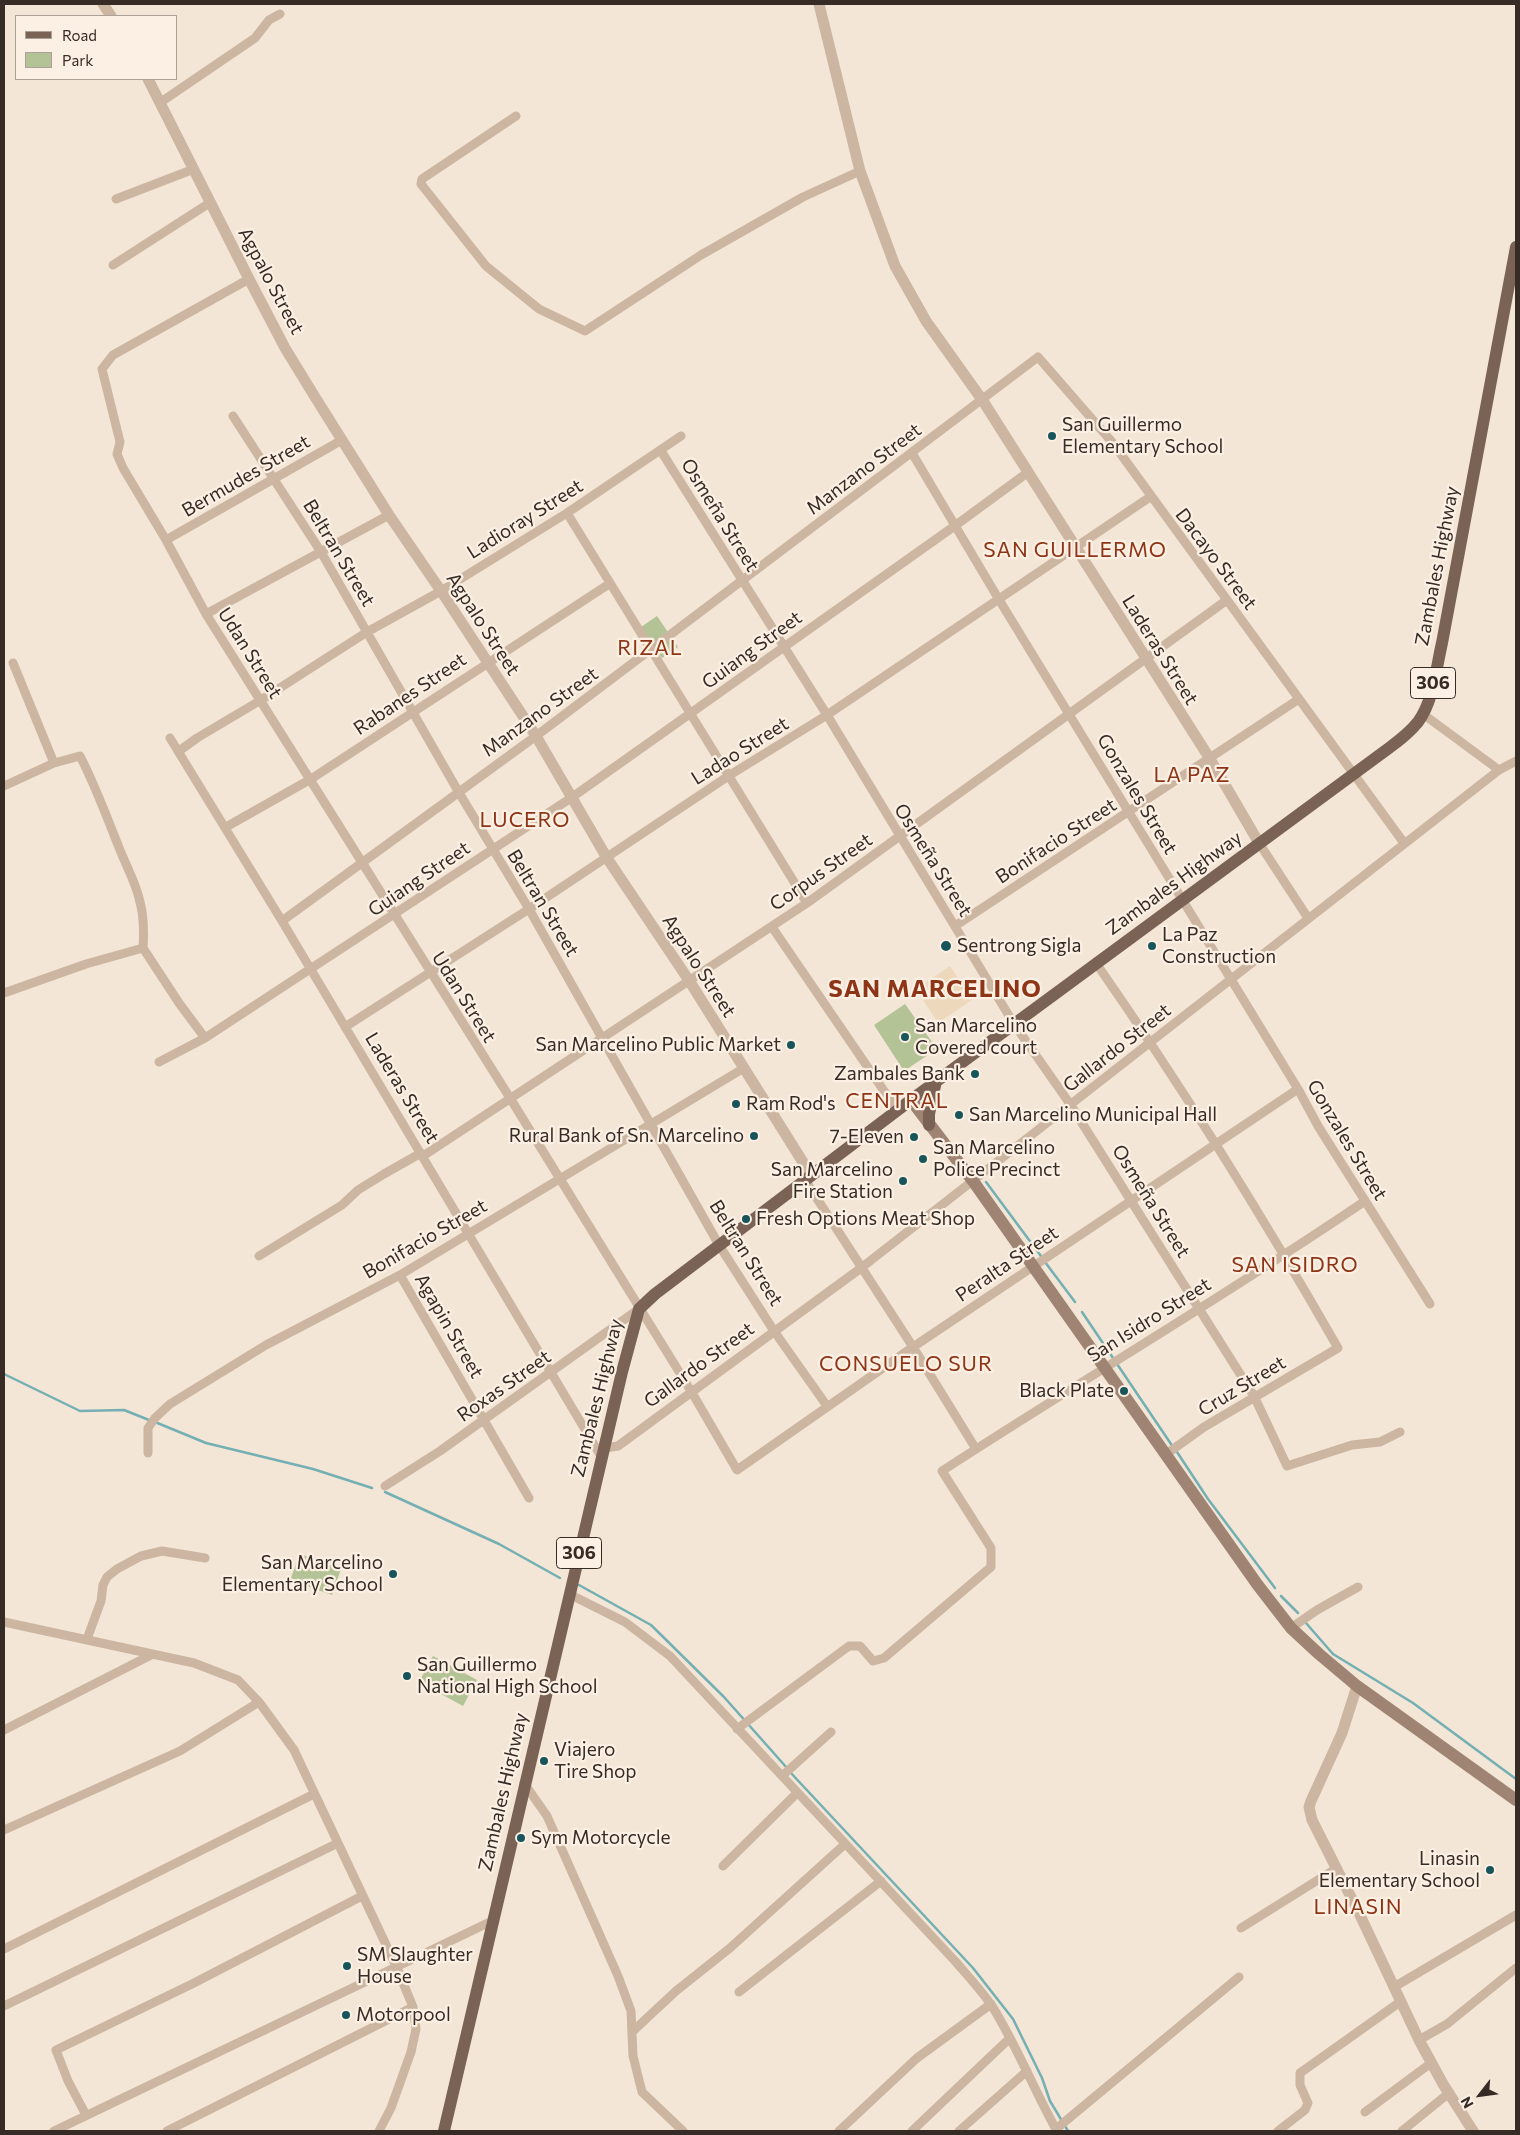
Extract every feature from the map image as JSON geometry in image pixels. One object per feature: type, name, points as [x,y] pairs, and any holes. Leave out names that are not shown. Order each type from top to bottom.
[{"type":"main road","name":"Zambales Highway","points":[[444,2131],[524,1783],[622,1372],[639,1309],[655,1294],[897,1110],[1353,776],[1406,735],[1423,714],[1428,704],[1442,643],[1516,247]]},
{"type":"main road","points":[[930,1125],[928,1114],[936,1081]]},
{"type":"main road","points":[[911,1100],[973,1181],[1165,1455],[1257,1584],[1291,1628],[1357,1686],[1516,1800]]},
{"type":"street","points":[[102,4],[110,15]]},
{"type":"street","name":"Laderas Street","points":[[819,4],[860,171],[895,266],[926,321],[982,401],[1210,759],[1259,843],[1308,918]]},
{"type":"street","points":[[161,102],[255,38],[269,20],[280,14]]},
{"type":"street","name":"Agpalo Street","points":[[149,80],[285,348],[389,515],[536,736],[607,858],[690,982],[744,1068],[861,1268],[913,1347],[976,1449]]},
{"type":"street","points":[[516,116],[422,179],[421,184],[486,266],[539,309],[585,331],[701,255],[803,197],[860,171]]},
{"type":"street","points":[[116,198],[194,169]]},
{"type":"street","points":[[113,265],[211,202]]},
{"type":"street","name":"Udan Street","points":[[249,279],[113,355],[102,369],[120,442],[117,454],[122,468],[166,540],[206,614],[311,779],[430,974],[510,1098],[737,1470]]},
{"type":"street","name":"Dacayo Street","points":[[982,401],[1038,358],[1112,442],[1353,776],[1404,843]]},
{"type":"street","name":"Manzano Street","points":[[282,921],[536,736],[982,401]]},
{"type":"street","name":"Beltran Street","points":[[232,416],[321,552],[458,791],[529,909],[719,1245],[774,1331],[827,1406]]},
{"type":"street","name":"Ladioray Street","points":[[179,751],[367,632],[441,591],[567,513],[680,436]]},
{"type":"street","name":"Bermudes Street","points":[[166,540],[342,440]]},
{"type":"street","name":"Osmeña Street","points":[[661,450],[827,715],[899,837],[1014,1024],[1070,1104],[1200,1307],[1254,1396],[1287,1466],[1352,1446],[1380,1442],[1400,1432]]},
{"type":"street","name":"Gonzales Street","points":[[912,453],[998,598],[1298,1089],[1318,1126],[1430,1304]]},
{"type":"street","name":"Guiang Street","points":[[159,1062],[205,1038],[311,971],[571,798],[1028,473]]},
{"type":"street","name":"Ladao Street","points":[[345,1027],[430,974],[730,775],[827,715],[1150,497]]},
{"type":"street","points":[[567,513],[609,584],[730,775],[807,903]]},
{"type":"street","points":[[206,614],[389,515]]},
{"type":"street","name":"Rabanes Street","points":[[226,827],[311,779],[487,662],[609,584]]},
{"type":"street","name":"Corpus Street","points":[[259,1256],[342,1205],[367,1184],[422,1155],[772,927],[1227,600]]},
{"type":"street","points":[[13,663],[54,763]]},
{"type":"street","name":"Bonifacio Street","points":[[955,926],[1299,699]]},
{"type":"street","points":[[1423,714],[1499,770]]},
{"type":"street","name":"Laderas Street","points":[[170,738],[226,827],[550,1373],[603,1453]]},
{"type":"street","points":[[4,786],[54,763],[80,756],[110,821],[140,902],[144,925],[143,948],[179,1003],[205,1038]]},
{"type":"street","name":"Gallardo Street","points":[[603,1453],[618,1446],[861,1268],[1232,980],[1404,843],[1499,770],[1516,762]]},
{"type":"street","points":[[772,927],[897,1110]]},
{"type":"street","points":[[4,993],[86,964],[143,948]]},
{"type":"street","points":[[1096,963],[1151,1042],[1216,1143],[1283,1257]]},
{"type":"street","name":"Bonifacio Street","points":[[148,1453],[148,1428],[154,1418],[170,1404],[266,1345],[400,1275],[744,1068]]},
{"type":"street","name":"Peralta Street","points":[[737,1470],[913,1347],[1298,1089]]},
{"type":"street","name":"San Isidro Street","points":[[742,1725],[849,1646],[860,1646],[873,1661],[884,1658],[990,1567],[991,1548],[942,1471],[1200,1307],[1283,1257],[1365,1201]]},
{"type":"street","name":"Cruz Street","points":[[1165,1455],[1204,1427],[1254,1396],[1338,1348],[1283,1257]]},
{"type":"street","name":"Agapin Street","points":[[400,1275],[529,1498]]},
{"type":"street","name":"Roxas Street","points":[[385,1486],[440,1451],[639,1309]]},
{"type":"street","points":[[87,1640],[101,1601],[103,1585],[107,1577],[117,1569],[141,1556],[162,1551],[205,1558]]},
{"type":"street","points":[[1291,1628],[1317,1610],[1358,1587]]},
{"type":"street","points":[[569,1594],[625,1622],[670,1656],[742,1725],[787,1772],[797,1793],[955,1961],[991,2004],[1027,2071],[1040,2101],[1057,2129],[1239,1977]]},
{"type":"street","points":[[4,1622],[194,1663],[238,1680],[259,1702],[294,1750],[397,1968],[413,2007],[416,2029],[411,2052],[390,2108],[379,2131]]},
{"type":"street","points":[[4,1730],[153,1654]]},
{"type":"street","points":[[1357,1686],[1342,1733],[1309,1807],[1312,1820],[1419,2040],[1473,2131]]},
{"type":"street","points":[[4,1830],[180,1751],[259,1702]]},
{"type":"street","points":[[787,1772],[831,1732]]},
{"type":"street","points":[[524,1783],[547,1816],[618,1976],[631,2011],[633,2056],[642,2092],[683,2131]]},
{"type":"street","points":[[723,1866],[797,1793]]},
{"type":"street","points":[[4,1949],[314,1794]]},
{"type":"street","points":[[4,2006],[338,1843]]},
{"type":"street","points":[[632,2032],[676,1991],[730,1948],[846,1844]]},
{"type":"street","points":[[1241,1928],[1337,1868]]},
{"type":"street","points":[[739,1992],[881,1881]]},
{"type":"street","points":[[86,2115],[68,2082],[56,2050],[192,1984],[362,1896]]},
{"type":"street","points":[[1394,1987],[1516,1915]]},
{"type":"street","points":[[54,2131],[492,1921]]},
{"type":"street","points":[[1419,2040],[1447,2024],[1516,1968]]},
{"type":"street","points":[[1278,2131],[1305,2110],[1308,2103],[1300,2085],[1300,2073],[1400,2002]]},
{"type":"street","points":[[839,2131],[917,2058],[991,2004]]},
{"type":"street","points":[[167,2131],[413,2007]]},
{"type":"street","points":[[912,2131],[1010,2038]]},
{"type":"street","points":[[1364,2112],[1431,2063]]},
{"type":"street","points":[[959,2131],[1027,2071]]},
{"type":"street","points":[[1402,2131],[1449,2093]]},
{"type":"green space","points":[[657,616],[678,647],[662,658],[641,627]]},
{"type":"green space","name":"San Marcelino Covered court","points":[[905,1004],[937,1049],[904,1071],[874,1025]]},
{"type":"green space","points":[[300,1554],[341,1569],[332,1595],[290,1580]]},
{"type":"green space","points":[[433,1656],[477,1680],[463,1706],[419,1682]]},
{"type":"shaded area","points":[[950,966],[972,1000],[938,1023],[916,989]]},
{"type":"waterway","points":[[986,1182],[1041,1256]]},
{"type":"waterway","points":[[1045,1262],[1075,1302]]},
{"type":"waterway","points":[[1082,1312],[1173,1447]]},
{"type":"waterway","points":[[4,1374],[80,1411],[124,1410],[149,1420]]},
{"type":"waterway","points":[[155,1422],[206,1443],[313,1469],[372,1488]]},
{"type":"waterway","points":[[1177,1452],[1208,1499],[1275,1588]]},
{"type":"waterway","points":[[385,1492],[499,1544],[560,1578]]},
{"type":"waterway","points":[[579,1585],[651,1625],[724,1697],[787,1768]]},
{"type":"waterway","points":[[1281,1596],[1298,1613]]},
{"type":"waterway","points":[[1306,1623],[1333,1654],[1413,1703],[1516,1779]]},
{"type":"waterway","points":[[790,1772],[973,1968],[1013,2019],[1042,2078],[1050,2101],[1068,2131]]},
{"type":"place","name":"San Guillermo Elementary School","points":[[1052,436]]},
{"type":"place","name":"Sentrong Sigla","points":[[946,946]]},
{"type":"place","name":"La Paz Construction","points":[[1152,946]]},
{"type":"place","name":"San Marcelino Covered court","points":[[905,1037]]},
{"type":"place","name":"San Marcelino Public Market","points":[[791,1045]]},
{"type":"place","name":"Zambales Bank","points":[[975,1074]]},
{"type":"place","name":"Ram Rod's","points":[[736,1104]]},
{"type":"place","name":"San Marcelino Municipal Hall","points":[[959,1115]]},
{"type":"place","name":"Rural Bank of Sn. Marcelino","points":[[754,1136]]},
{"type":"place","name":"7-Eleven","points":[[914,1137]]},
{"type":"place","name":"San Marcelino Police Precinct","points":[[923,1159]]},
{"type":"place","name":"San Marcelino Fire Station","points":[[903,1181]]},
{"type":"place","name":"Fresh Options Meat Shop","points":[[746,1219]]},
{"type":"place","name":"Black Plate","points":[[1124,1391]]},
{"type":"place","name":"San Marcelino Elementary School","points":[[393,1574]]},
{"type":"place","name":"San Guillermo National High School","points":[[407,1676]]},
{"type":"place","name":"Viajero Tire Shop","points":[[544,1761]]},
{"type":"place","name":"Sym Motorcycle","points":[[521,1838]]},
{"type":"place","name":"Linasin Elementary School","points":[[1490,1870]]},
{"type":"place","name":"SM Slaughter House","points":[[347,1966]]},
{"type":"place","name":"Motorpool","points":[[346,2015]]},
{"type":"district","name":"SAN GUILLERMO","points":[[1075,550]]},
{"type":"district","name":"RIZAL","points":[[650,648]]},
{"type":"district","name":"LA PAZ","points":[[1192,775]]},
{"type":"district","name":"LUCERO","points":[[525,820]]},
{"type":"district","name":"SAN MARCELINO","points":[[935,989]]},
{"type":"district","name":"CENTRAL","points":[[897,1101]]},
{"type":"district","name":"SAN ISIDRO","points":[[1295,1265]]},
{"type":"district","name":"CONSUELO SUR","points":[[906,1364]]},
{"type":"district","name":"LINASIN","points":[[1358,1907]]}]
